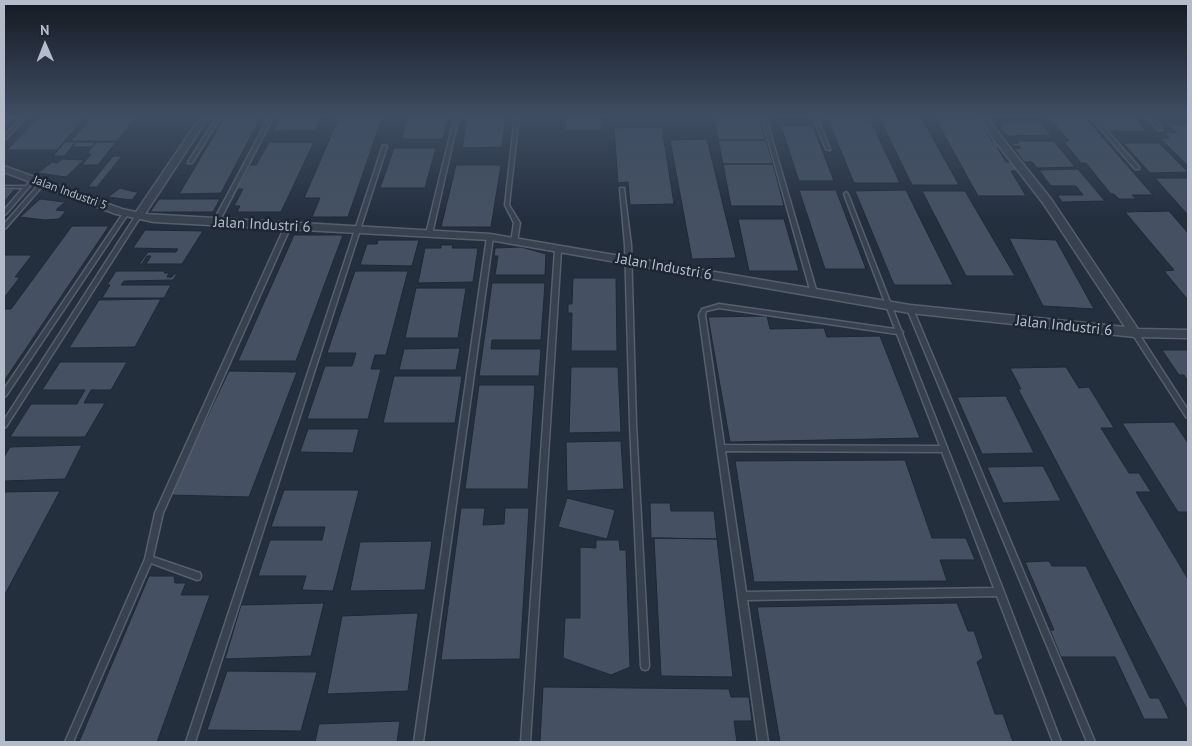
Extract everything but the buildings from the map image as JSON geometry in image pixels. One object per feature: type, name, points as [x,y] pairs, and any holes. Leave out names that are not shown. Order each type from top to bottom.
[{"type":"street","points":[[132,215],[180,150]]},
{"type":"street","points":[[1008,150],[1047,201],[1135,333]]},
{"type":"street","name":"Jalan Industri 5","points":[[4,169],[34,183],[132,215]]},
{"type":"street","name":"Jalan Industri 6","points":[[132,215],[359,231],[490,237],[910,309],[1135,333],[1188,334]]},
{"type":"lane","points":[[190,162],[198,150]]},
{"type":"lane","points":[[216,222],[254,150]]},
{"type":"lane","points":[[190,742],[385,150]]},
{"type":"lane","points":[[430,234],[449,150]]},
{"type":"lane","points":[[513,150],[507,205],[517,224],[514,242]]},
{"type":"lane","points":[[773,150],[814,293]]},
{"type":"lane","points":[[1121,150],[1136,168]]},
{"type":"lane","points":[[4,186],[34,183]]},
{"type":"lane","points":[[4,213],[34,183]]},
{"type":"lane","points":[[4,226],[34,183]]},
{"type":"lane","points":[[622,189],[628,245],[633,424],[645,666]]},
{"type":"lane","points":[[846,194],[1057,742]]},
{"type":"lane","points":[[4,394],[132,215]]},
{"type":"lane","points":[[4,425],[132,215]]},
{"type":"lane","points":[[69,742],[149,559],[158,513],[288,226]]},
{"type":"lane","points":[[418,742],[490,237]]},
{"type":"lane","points":[[525,742],[558,250]]},
{"type":"lane","points":[[763,742],[702,316],[704,310],[719,306],[900,332]]},
{"type":"lane","points":[[910,309],[1092,742]]},
{"type":"lane","points":[[1135,333],[1188,415]]},
{"type":"lane","points":[[721,448],[945,449]]},
{"type":"lane","points":[[149,559],[197,576]]},
{"type":"lane","points":[[742,596],[1000,592]]}]
